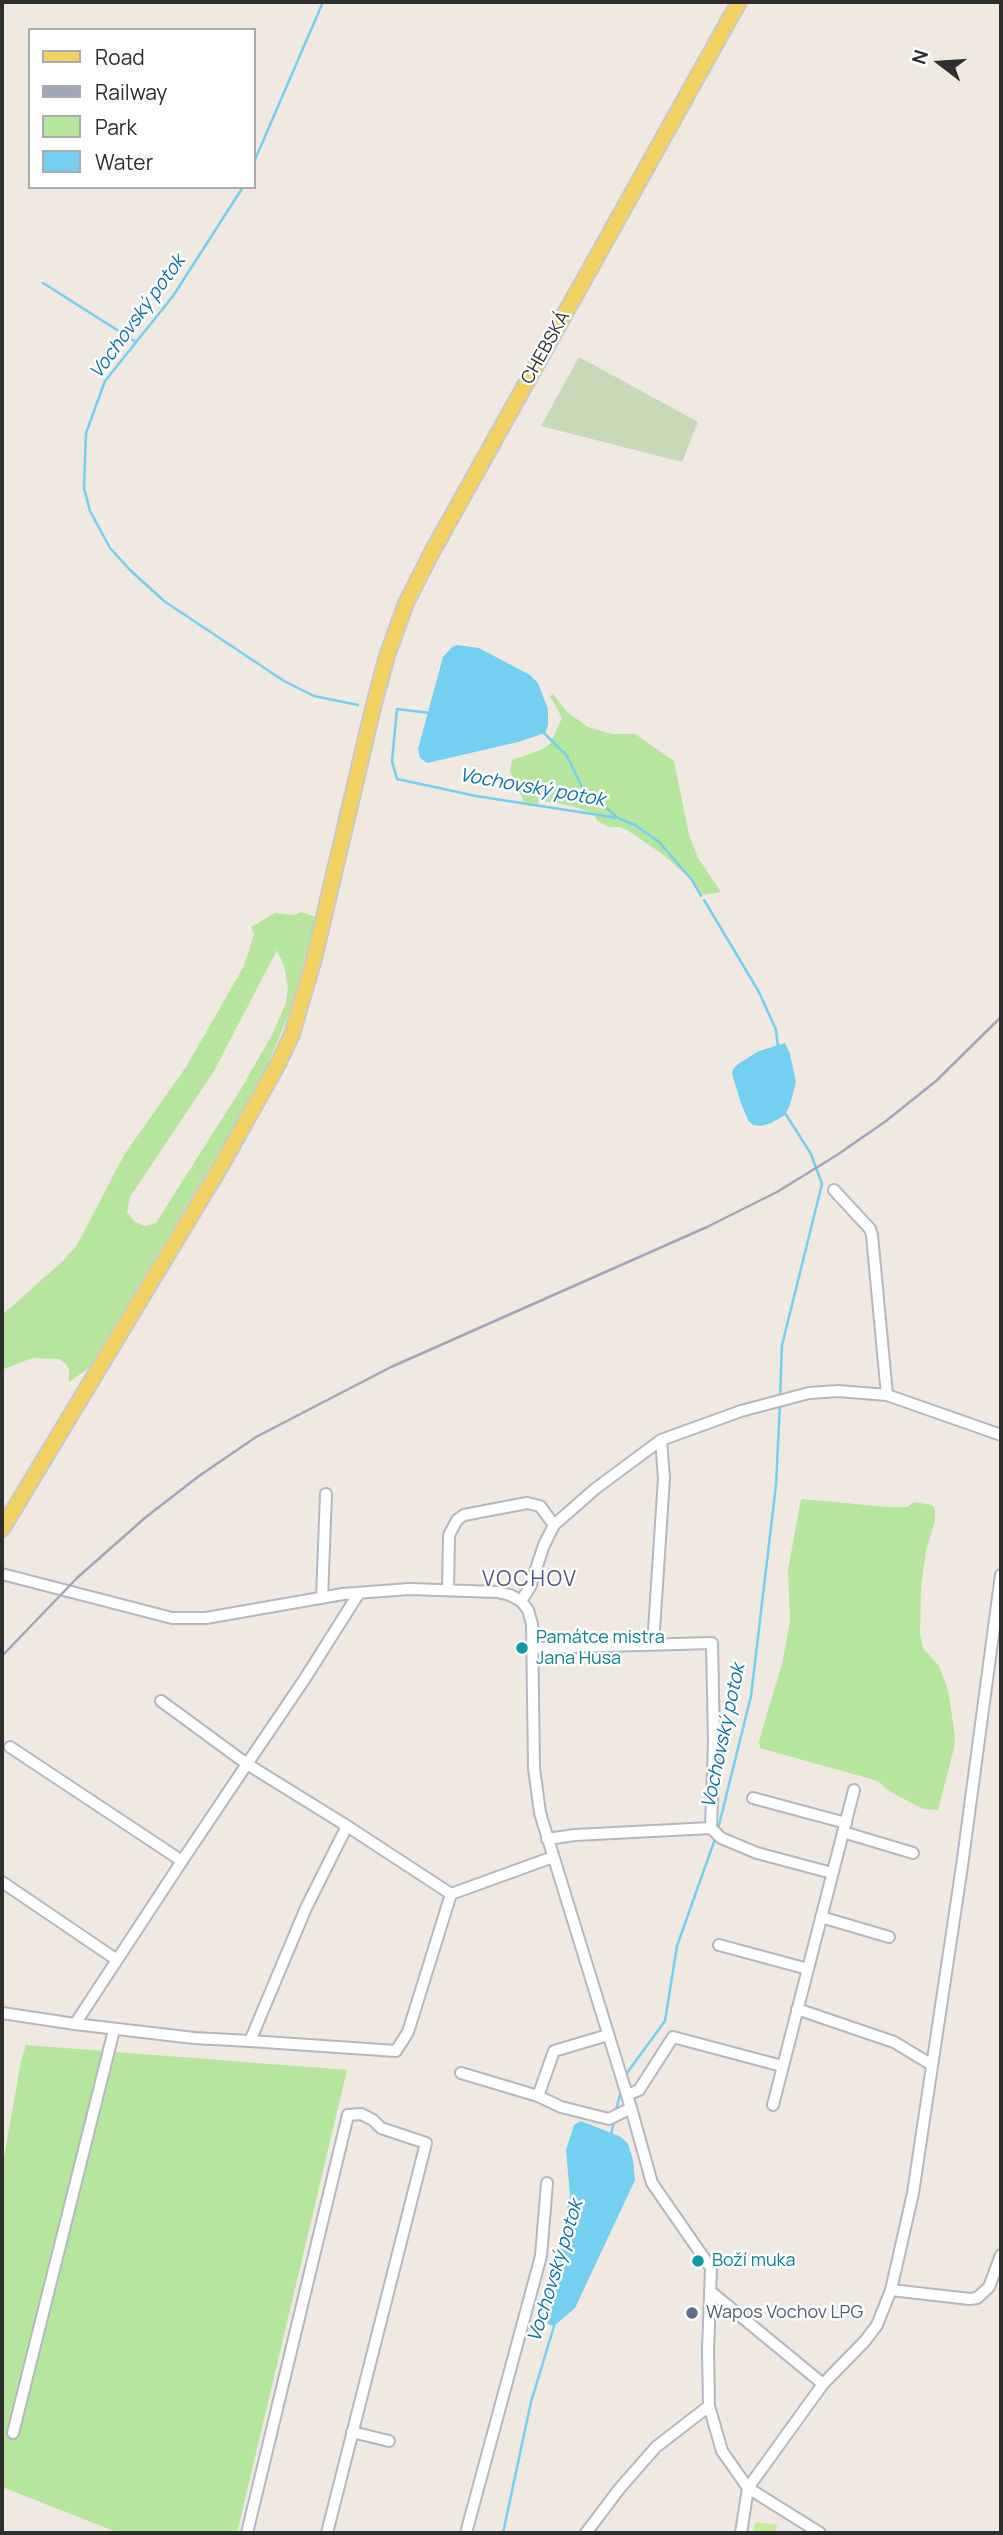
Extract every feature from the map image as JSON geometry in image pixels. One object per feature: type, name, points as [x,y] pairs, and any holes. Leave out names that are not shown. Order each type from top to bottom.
[{"type":"main road","name":"CHEBSKÁ","points":[[2,1529],[221,1167],[279,1062],[292,1034],[314,959],[373,708],[387,656],[406,603],[739,2]]},
{"type":"street","points":[[834,1190],[870,1229],[872,1235],[887,1395]]},
{"type":"street","points":[[521,1601],[530,1587],[544,1545],[554,1525],[595,1489],[662,1440],[741,1411],[809,1393],[838,1391],[887,1395],[1001,1434]]},
{"type":"street","points":[[653,1644],[664,1478],[662,1440]]},
{"type":"street","points":[[322,1598],[326,1494]]},
{"type":"street","points":[[448,1590],[449,1535],[457,1520],[464,1516],[527,1503],[540,1506],[554,1525]]},
{"type":"street","points":[[2,1574],[172,1618],[206,1618],[322,1598],[409,1589],[497,1592],[521,1601],[528,1610],[532,1624],[536,1790],[553,1857],[652,2183],[711,2268],[709,2406],[722,2451],[748,2488],[820,2533]]},
{"type":"street","points":[[741,2533],[748,2488],[823,2384],[877,2325],[891,2290],[913,2193],[962,1866],[1001,1575]]},
{"type":"street","points":[[75,2024],[359,1593]]},
{"type":"street","points":[[533,1648],[712,1643],[714,1743],[711,1828],[721,1838],[757,1853],[832,1873]]},
{"type":"street","points":[[160,1701],[247,1764],[451,1894]]},
{"type":"street","points":[[9,1747],[181,1861]]},
{"type":"street","points":[[773,2105],[854,1790]]},
{"type":"street","points":[[753,1798],[844,1827],[913,1853]]},
{"type":"street","points":[[250,2041],[306,1908],[347,1826]]},
{"type":"street","points":[[548,1839],[575,1835],[711,1828]]},
{"type":"street","points":[[451,1894],[553,1857]]},
{"type":"street","points":[[2,1882],[117,1960]]},
{"type":"street","points":[[2,2013],[114,2030],[194,2038],[396,2051],[408,2032],[451,1894]]},
{"type":"street","points":[[821,1917],[889,1937]]},
{"type":"street","points":[[719,1945],[808,1969]]},
{"type":"street","points":[[797,2009],[894,2042],[932,2065]]},
{"type":"street","points":[[13,2434],[114,2030]]},
{"type":"street","points":[[538,2096],[554,2051],[608,2035]]},
{"type":"street","points":[[627,2095],[639,2090],[673,2037],[782,2066]]},
{"type":"street","points":[[461,2073],[538,2096],[561,2107],[609,2119],[631,2108]]},
{"type":"street","points":[[247,2533],[348,2115],[361,2114],[381,2128],[426,2143],[327,2533]]},
{"type":"street","points":[[466,2533],[541,2256],[547,2183]]},
{"type":"street","points":[[891,2290],[977,2298],[989,2287],[1001,2255]]},
{"type":"street","points":[[710,2291],[823,2384]]},
{"type":"street","points":[[586,2533],[656,2447],[709,2406]]},
{"type":"street","points":[[352,2432],[389,2441]]},
{"type":"green space","points":[[579,357],[698,422],[682,462],[541,426]]},
{"type":"green space","points":[[553,694],[567,712],[588,727],[612,734],[635,734],[674,761],[689,835],[698,858],[721,892],[701,895],[692,880],[661,853],[627,830],[609,827],[597,821],[594,814],[572,806],[542,801],[530,807],[524,802],[510,771],[512,760],[550,744],[562,718],[550,696]]},
{"type":"green space","points":[[301,912],[316,917],[290,1011],[260,1083],[89,1368],[69,1382],[69,1370],[59,1359],[32,1358],[2,1370],[2,1315],[63,1261],[77,1245],[124,1155],[186,1067],[244,966],[254,934],[251,927],[275,913],[295,915]],"holes":[[[277,950],[284,966],[288,987],[286,1003],[272,1035],[239,1092],[156,1223],[145,1226],[135,1222],[127,1212],[130,1197],[214,1071]]]},
{"type":"green space","points":[[801,1499],[888,1507],[907,1507],[914,1502],[935,1508],[921,1587],[920,1634],[923,1648],[939,1666],[948,1690],[955,1736],[938,1810],[923,1809],[889,1791],[878,1781],[760,1748],[759,1741],[782,1664],[790,1621],[788,1570]]},
{"type":"green space","points":[[26,2045],[347,2070],[237,2533],[119,2533],[2,2487],[2,2169]]},
{"type":"green space","points":[[755,2522],[777,2525],[776,2533],[753,2533]]},
{"type":"water","points":[[457,645],[479,648],[530,675],[538,683],[548,709],[545,733],[427,763],[420,758],[418,749],[443,657]]},
{"type":"water","points":[[785,1043],[796,1082],[790,1105],[785,1115],[771,1123],[753,1125],[741,1103],[732,1074],[733,1069],[759,1051]]},
{"type":"water","points":[[581,2121],[621,2137],[628,2144],[635,2180],[575,2308],[554,2326],[548,2324],[540,2308],[559,2246],[570,2195],[566,2150],[574,2125]]},
{"type":"waterway","name":"Vochovský potok","points":[[256,157],[323,2]]},
{"type":"waterway","name":"Vochovský potok","points":[[242,189],[173,296],[105,381],[86,433],[84,488],[90,511],[110,548],[164,601],[284,681],[314,696],[358,705]]},
{"type":"waterway","points":[[43,283],[136,342]]},
{"type":"waterway","name":"Vochovský potok","points":[[430,713],[397,709],[392,761],[397,779],[476,796],[618,818],[635,825],[659,842],[692,880],[701,896]]},
{"type":"waterway","points":[[543,732],[567,756],[582,787],[618,818]]},
{"type":"waterway","name":"Vochovský potok","points":[[704,900],[759,992],[776,1030],[778,1047]]},
{"type":"waterway","name":"Vochovský potok","points":[[780,1397],[782,1345],[822,1184],[811,1154],[785,1113]]},
{"type":"waterway","name":"Vochovský potok","points":[[718,1829],[751,1696],[776,1485],[780,1404]]},
{"type":"waterway","name":"Vochovský potok","points":[[624,2077],[665,2021],[677,1946],[715,1839]]},
{"type":"waterway","name":"Vochovský potok","points":[[616,2111],[621,2090]]},
{"type":"waterway","name":"Vochovský potok","points":[[611,2135],[614,2121]]},
{"type":"waterway","name":"Vochovský potok","points":[[503,2533],[531,2402],[555,2323]]},
{"type":"railway","points":[[2,1656],[78,1577],[146,1517],[256,1437],[391,1367],[707,1227],[777,1192],[886,1121],[936,1081],[1001,1017]]},
{"type":"place","name":"Památce mistra Jana Husa","points":[[522,1648]]},
{"type":"place","name":"Boží muka","points":[[698,2261]]},
{"type":"place","name":"Wapos Vochov LPG","points":[[692,2313]]},
{"type":"district","name":"VOCHOV","points":[[530,1580]]}]
